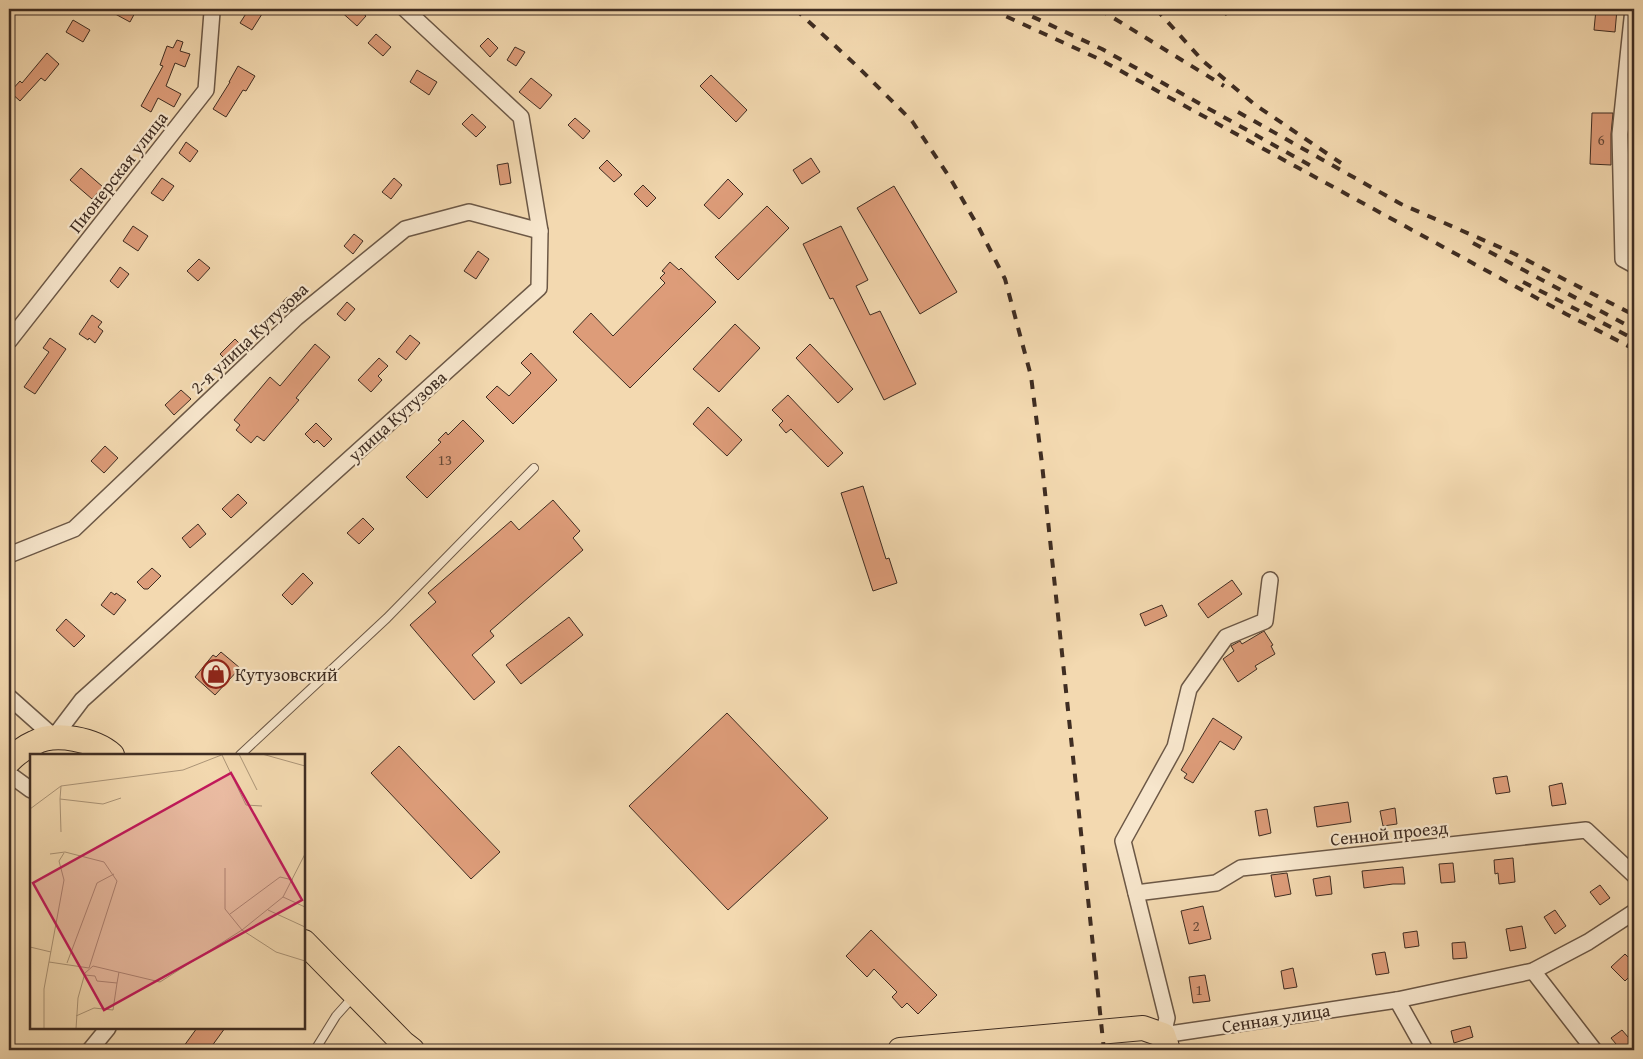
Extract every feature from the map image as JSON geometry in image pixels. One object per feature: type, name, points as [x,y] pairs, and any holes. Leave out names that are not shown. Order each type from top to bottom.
[{"type":"main road","points":[[9,761],[35,742],[54,737],[85,741],[107,750],[111,754]]},
{"type":"main road","points":[[305,943],[412,1050]]},
{"type":"main road","name":"Сенная улица","points":[[900,1050],[989,1046],[1143,1028],[1165,1043]]},
{"type":"street","name":"Пионерская улица","points":[[9,341],[206,90],[212,12],[214,9]]},
{"type":"street","name":"улица Кутузова","points":[[54,737],[82,700],[539,288],[540,231],[521,117],[405,9]]},
{"type":"street","points":[[1633,9],[1620,134],[1623,259],[1634,265]]},
{"type":"street","name":"2-я улица Кутузова","points":[[9,555],[74,529],[296,318],[405,229],[469,212],[540,231]]},
{"type":"street","points":[[1165,1043],[1167,1018],[1123,840],[1175,747],[1189,689],[1226,637],[1265,621],[1270,580]]},
{"type":"street","points":[[9,697],[54,737]]},
{"type":"street","points":[[9,774],[30,789]]},
{"type":"street","name":"Сенной проезд","points":[[1136,893],[1216,883],[1241,868],[1586,830],[1634,875]]},
{"type":"street","name":"Сенная улица","points":[[1165,1043],[1396,1000],[1533,972],[1588,942],[1634,912]]},
{"type":"street","points":[[1533,972],[1594,1050]]},
{"type":"street","points":[[1396,1000],[1425,1050]]},
{"type":"street","points":[[90,1050],[107,1029]]},
{"type":"lane","points":[[241,754],[387,618],[534,468]]},
{"type":"lane","points":[[315,1050],[336,1016],[355,995]]},
{"type":"building","points":[[106,9],[137,9],[130,22]]},
{"type":"building","points":[[249,9],[262,14],[252,30],[240,23]]},
{"type":"building","points":[[338,9],[357,9],[366,16],[357,26]]},
{"type":"building","points":[[1596,9],[1617,9],[1615,32],[1594,30]]},
{"type":"building","points":[[73,20],[90,30],[83,42],[66,32]]},
{"type":"building","points":[[376,34],[391,47],[383,56],[368,43]]},
{"type":"building","points":[[488,38],[498,48],[490,57],[480,46]]},
{"type":"building","points":[[177,40],[183,42],[180,51],[190,54],[185,67],[175,63],[166,86],[181,94],[174,107],[158,98],[151,112],[141,106],[163,66],[160,65],[167,46],[173,48]]},
{"type":"building","points":[[515,47],[525,52],[516,66],[507,60]]},
{"type":"building","points":[[47,53],[59,64],[45,81],[41,78],[20,101],[10,92],[20,81],[22,83]]},
{"type":"building","points":[[238,66],[255,76],[246,91],[243,90],[226,117],[213,109]]},
{"type":"building","points":[[417,70],[437,82],[429,95],[410,82]]},
{"type":"building","points":[[711,75],[747,110],[736,122],[700,86]]},
{"type":"building","points":[[531,78],[552,95],[540,109],[519,92]]},
{"type":"building","points":[[1592,113],[1613,113],[1611,165],[1590,164]]},
{"type":"building","points":[[472,114],[486,127],[476,137],[462,124]]},
{"type":"building","points":[[575,118],[590,131],[583,139],[568,125]]},
{"type":"building","points":[[186,142],[198,151],[190,162],[179,153]]},
{"type":"building","points":[[811,158],[820,172],[802,184],[793,170]]},
{"type":"building","points":[[607,160],[622,175],[614,182],[599,168]]},
{"type":"building","points":[[508,163],[511,183],[500,185],[497,165]]},
{"type":"building","points":[[81,168],[103,187],[92,199],[70,180]]},
{"type":"building","points":[[162,178],[174,186],[163,201],[151,193]]},
{"type":"building","points":[[394,178],[402,185],[391,199],[382,192]]},
{"type":"building","points":[[728,179],[743,194],[719,219],[704,205]]},
{"type":"building","points":[[643,185],[656,198],[647,207],[634,194]]},
{"type":"building","points":[[894,186],[957,292],[920,314],[857,208]]},
{"type":"building","points":[[767,206],[789,228],[738,280],[715,257]]},
{"type":"building","points":[[133,226],[148,236],[138,251],[123,241]]},
{"type":"building","points":[[841,226],[868,280],[856,286],[870,315],[880,311],[916,384],[884,400],[833,298],[830,299],[803,244]]},
{"type":"building","points":[[354,234],[363,241],[353,254],[344,246]]},
{"type":"building","points":[[478,251],[489,259],[476,279],[464,271]]},
{"type":"building","points":[[199,259],[210,268],[198,281],[187,271]]},
{"type":"building","points":[[670,262],[679,270],[681,268],[716,302],[630,388],[573,332],[591,313],[613,336],[665,283],[660,278],[665,273],[662,271]]},
{"type":"building","points":[[120,267],[129,274],[118,288],[110,281]]},
{"type":"building","points":[[287,297],[297,305],[285,315],[277,309]]},
{"type":"building","points":[[347,302],[355,309],[345,321],[337,314]]},
{"type":"building","points":[[92,315],[102,322],[98,327],[103,331],[95,343],[79,334]]},
{"type":"building","points":[[735,324],[760,348],[719,392],[693,369]]},
{"type":"building","points":[[410,335],[420,343],[406,360],[396,352]]},
{"type":"building","points":[[50,338],[66,349],[35,394],[24,387],[49,352],[43,348]]},
{"type":"building","points":[[235,339],[247,351],[238,360],[235,356],[229,363],[220,354]]},
{"type":"building","points":[[315,344],[330,357],[296,398],[299,400],[264,441],[257,436],[251,443],[236,430],[240,425],[234,420],[270,377],[280,386]]},
{"type":"building","points":[[810,344],[853,389],[838,403],[796,358]]},
{"type":"building","points":[[531,353],[557,380],[513,424],[486,397],[497,386],[509,396],[531,373],[521,363]]},
{"type":"building","points":[[379,358],[388,366],[378,376],[382,380],[371,392],[358,380]]},
{"type":"building","points":[[181,390],[191,399],[174,415],[165,405]]},
{"type":"building","points":[[788,395],[843,453],[828,467],[791,429],[786,433],[779,425],[783,421],[772,410]]},
{"type":"building","points":[[708,407],[742,440],[727,456],[693,424]]},
{"type":"building","points":[[463,420],[484,441],[427,498],[406,477],[441,442],[438,440],[446,432],[448,435]]},
{"type":"building","points":[[316,423],[332,439],[324,447],[317,440],[314,443],[305,434]]},
{"type":"building","points":[[105,446],[118,458],[104,473],[91,461]]},
{"type":"building","points":[[863,486],[886,559],[889,558],[897,583],[873,591],[841,493]]},
{"type":"building","points":[[238,494],[247,503],[231,518],[222,509]]},
{"type":"building","points":[[553,500],[580,531],[573,538],[583,550],[490,631],[494,636],[472,655],[495,682],[474,700],[410,625],[436,602],[428,593],[511,521],[519,530]]},
{"type":"building","points":[[363,518],[374,529],[359,544],[347,533]]},
{"type":"building","points":[[198,524],[206,534],[190,548],[182,538]]},
{"type":"building","points":[[152,568],[161,576],[148,589],[144,589],[137,582]]},
{"type":"building","points":[[303,573],[313,583],[292,605],[282,595]]},
{"type":"building","points":[[1232,580],[1242,594],[1208,618],[1198,604]]},
{"type":"building","points":[[111,592],[126,600],[114,615],[101,605]]},
{"type":"building","points":[[1162,605],[1167,616],[1145,626],[1140,614]]},
{"type":"building","points":[[569,617],[583,635],[521,684],[506,665]]},
{"type":"building","points":[[66,619],[85,636],[74,647],[56,630]]},
{"type":"building","points":[[1264,631],[1273,645],[1271,646],[1275,654],[1255,666],[1257,669],[1238,682],[1223,659],[1234,651],[1231,646],[1240,641],[1242,644]]},
{"type":"building","name":"Кутузовский","points":[[221,652],[240,668],[215,695],[195,677],[213,655],[216,657]]},
{"type":"building","points":[[727,713],[828,818],[728,910],[629,806]]},
{"type":"building","points":[[1213,718],[1242,737],[1234,750],[1220,741],[1193,783],[1184,778],[1187,774],[1181,770]]},
{"type":"building","points":[[399,746],[500,852],[471,879],[371,773]]},
{"type":"building","points":[[1507,776],[1510,792],[1496,794],[1493,778]]},
{"type":"building","points":[[1562,783],[1566,804],[1552,806],[1549,786]]},
{"type":"building","points":[[1348,802],[1351,822],[1317,827],[1314,807]]},
{"type":"building","points":[[1395,808],[1397,824],[1383,826],[1380,811]]},
{"type":"building","points":[[1267,809],[1271,833],[1259,836],[1255,811]]},
{"type":"building","points":[[1513,858],[1515,882],[1499,884],[1498,873],[1495,874],[1494,860]]},
{"type":"building","points":[[1453,863],[1455,882],[1441,883],[1439,864]]},
{"type":"building","points":[[1403,867],[1405,884],[1364,888],[1362,871]]},
{"type":"building","points":[[1287,873],[1291,894],[1275,897],[1271,875]]},
{"type":"building","points":[[1330,876],[1332,894],[1316,896],[1313,879]]},
{"type":"building","points":[[1600,885],[1610,898],[1600,905],[1590,892]]},
{"type":"building","points":[[1203,906],[1211,939],[1189,944],[1181,911]]},
{"type":"building","points":[[1555,910],[1566,926],[1555,934],[1544,917]]},
{"type":"building","points":[[1522,926],[1526,948],[1510,951],[1506,929]]},
{"type":"building","points":[[871,930],[937,995],[918,1014],[907,1003],[902,1008],[892,997],[897,992],[874,969],[867,977],[846,956]]},
{"type":"building","points":[[1417,931],[1419,946],[1405,948],[1403,933]]},
{"type":"building","points":[[1465,942],[1467,958],[1453,959],[1452,943]]},
{"type":"building","points":[[1385,952],[1389,973],[1376,975],[1372,954]]},
{"type":"building","points":[[1625,954],[1634,963],[1634,972],[1625,981],[1611,967]]},
{"type":"building","points":[[1293,968],[1297,987],[1284,989],[1281,971]]},
{"type":"building","points":[[1205,975],[1210,1001],[1193,1003],[1189,977]]},
{"type":"building","points":[[1470,1026],[1473,1037],[1454,1043],[1451,1031]]},
{"type":"building","points":[[196,1029],[224,1029],[209,1050],[181,1050]]},
{"type":"building","points":[[1622,1030],[1634,1044],[1627,1050],[1621,1050],[1611,1038]]},
{"type":"railway","points":[[795,9],[858,67],[912,121],[950,178],[979,228],[1005,279],[1031,376],[1104,1050]]},
{"type":"railway","points":[[990,9],[1097,58],[1566,314],[1634,349]]},
{"type":"railway","points":[[1016,9],[1102,49],[1313,167]]},
{"type":"railway","points":[[1099,9],[1224,86]]},
{"type":"railway","points":[[1156,9],[1203,61],[1254,104],[1341,163]]},
{"type":"railway","points":[[1220,9],[1228,15]]},
{"type":"railway","points":[[1238,112],[1401,204],[1513,253],[1634,315]]},
{"type":"railway","points":[[1473,243],[1634,329]]},
{"type":"railway","points":[[1523,282],[1634,339]]},
{"type":"place","name":"Кутузовский","points":[[216,674]]}]
